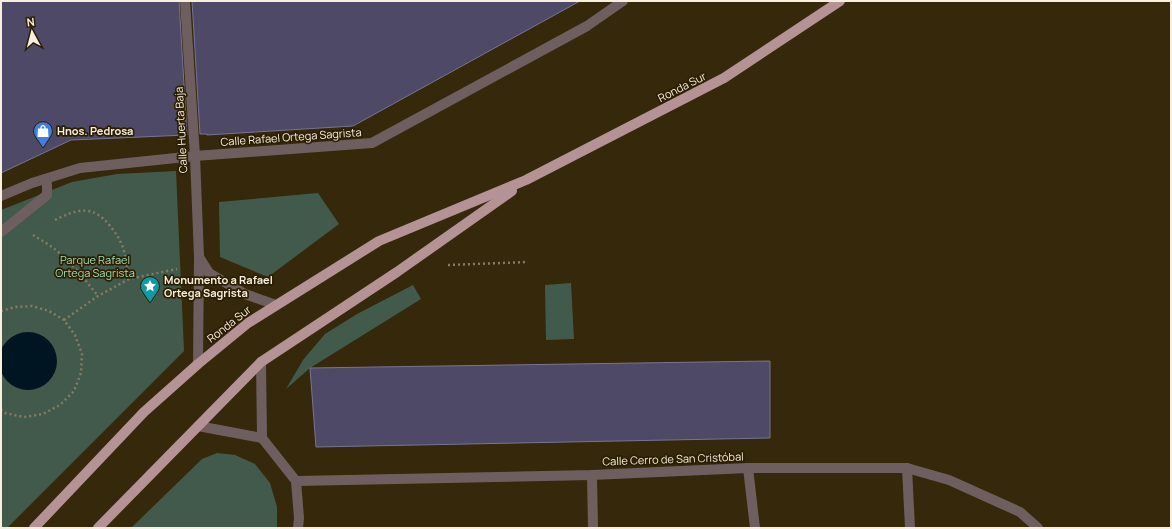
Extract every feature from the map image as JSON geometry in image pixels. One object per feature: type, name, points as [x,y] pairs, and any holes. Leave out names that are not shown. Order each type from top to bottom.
[{"type":"main road","name":"Ronda Sur","points":[[34,528],[144,412],[198,364],[248,323],[379,240],[526,180],[724,78],[839,2]]},
{"type":"main road","name":"Ronda Sur","points":[[98,528],[261,362],[397,272],[526,180]]},
{"type":"street","name":"Calle Huerta Baja","points":[[185,1],[195,156],[198,257],[198,364]]},
{"type":"street","name":"Calle Rafael Ortega Sagrista","points":[[1,196],[32,183],[80,168],[195,156],[372,143],[587,26],[623,1]]},
{"type":"street","points":[[1,232],[47,195],[48,185],[46,179]]},
{"type":"street","points":[[198,257],[209,273],[245,294],[276,305]]},
{"type":"street","points":[[261,362],[262,438],[296,481],[299,518],[298,528]]},
{"type":"street","points":[[198,426],[262,438]]},
{"type":"street","points":[[748,468],[755,528]]},
{"type":"street","name":"Calle Cerro de San Cristóbal","points":[[296,481],[592,474],[748,468],[907,468],[949,480],[1020,512],[1038,528]]},
{"type":"street","points":[[907,468],[910,528]]},
{"type":"street","points":[[592,474],[593,528]]},
{"type":"path","points":[[49,222],[78,211],[94,212],[99,215],[115,232],[122,245],[129,279]]},
{"type":"path","points":[[29,232],[56,250],[75,267],[98,296]]},
{"type":"path","points":[[447,265],[528,262]]},
{"type":"path","points":[[64,320],[98,296],[129,279],[184,268]]},
{"type":"path","points":[[1,312],[14,307],[32,306],[49,311],[64,320],[76,335],[82,354],[81,373],[74,391],[60,405],[43,414],[24,417],[5,413],[1,410]]},
{"type":"green space","name":"Parque Rafael Ortega Sagrista","points":[[176,171],[184,351],[7,528],[1,528],[1,372],[7,381],[3,345],[1,350],[1,210],[72,182],[117,174]]},
{"type":"green space","points":[[318,193],[339,224],[268,277],[220,257],[219,202]]},
{"type":"green space","points":[[571,283],[574,339],[546,340],[545,285]]},
{"type":"green space","points":[[413,285],[421,299],[310,368],[286,389],[303,360],[325,334],[357,314]]},
{"type":"green space","points":[[217,453],[235,455],[255,464],[270,483],[277,507],[277,528],[131,528],[202,459]]},
{"type":"water","points":[[22,332],[34,332],[49,340],[57,355],[57,367],[49,382],[34,390],[22,390],[7,382],[-1,367],[-1,355],[7,340]]},
{"type":"building","points":[[1,1],[179,1],[187,135],[71,140],[1,173]]},
{"type":"building","points":[[192,1],[580,1],[353,126],[207,135],[200,134]]},
{"type":"building","points":[[770,361],[770,438],[316,447],[310,368]]},
{"type":"place","name":"Hnos. Pedrosa","points":[[43,148]]},
{"type":"place","name":"Monumento a Rafael Ortega Sagrista","points":[[150,303]]}]
